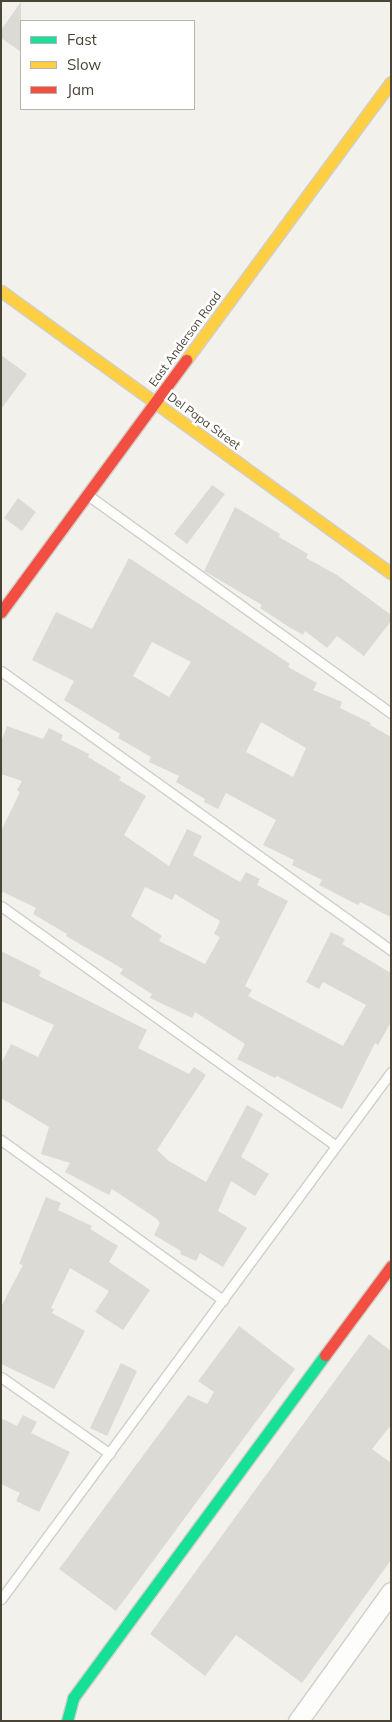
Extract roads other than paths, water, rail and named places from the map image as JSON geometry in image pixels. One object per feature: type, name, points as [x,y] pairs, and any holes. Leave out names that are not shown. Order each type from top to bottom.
[{"type":"street","name":"East Anderson Road","points":[[1,612],[391,82]]},
{"type":"street","name":"Del Papa Street","points":[[1,291],[391,573]]},
{"type":"street","points":[[67,1721],[73,1698],[391,1266]]},
{"type":"street","points":[[298,1721],[391,1592]]},
{"type":"lane","points":[[87,495],[391,713]]},
{"type":"lane","points":[[1,671],[391,950]]},
{"type":"lane","points":[[1,906],[336,1146]]},
{"type":"lane","points":[[1,1599],[391,1072]]},
{"type":"lane","points":[[1,1140],[223,1300]]},
{"type":"lane","points":[[1,1377],[110,1454]]}]
